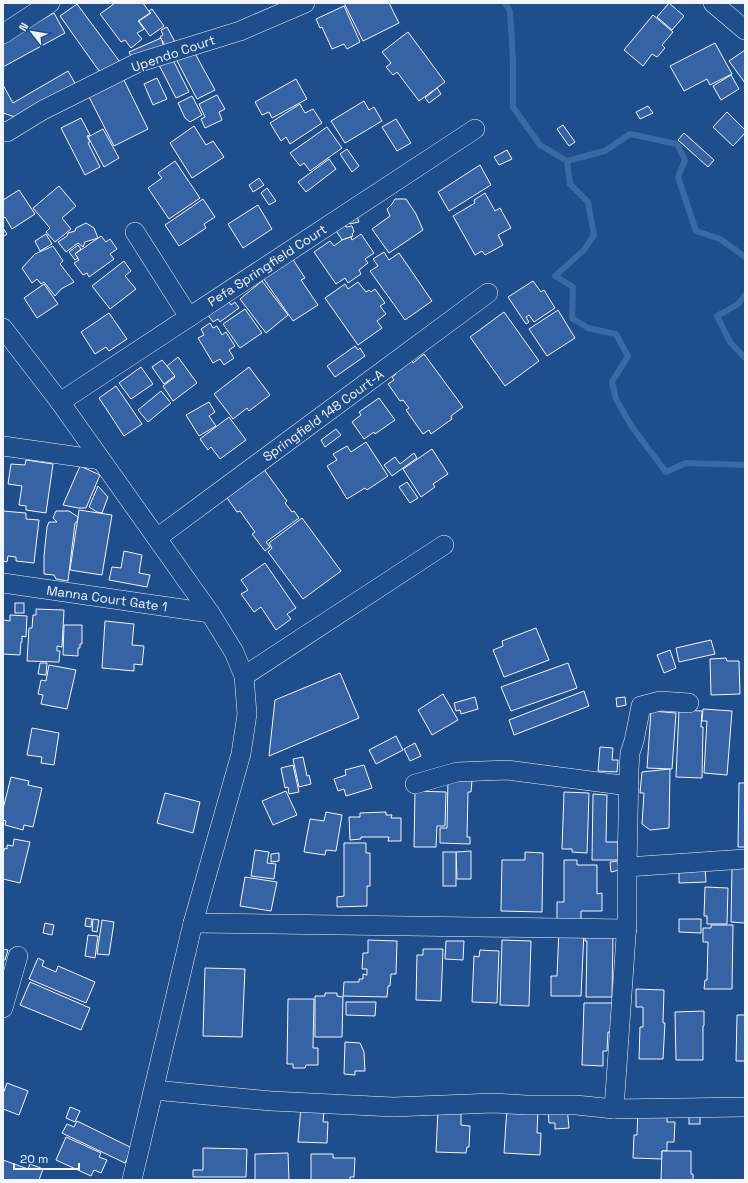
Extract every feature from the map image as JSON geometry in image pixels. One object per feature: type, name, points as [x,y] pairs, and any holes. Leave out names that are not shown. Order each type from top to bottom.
[{"type":"street","points":[[3,34],[50,3]]},
{"type":"street","name":"Upendo Court","points":[[3,131],[7,132],[43,110],[137,63],[240,31],[304,3]]},
{"type":"street","points":[[712,3],[745,30]]},
{"type":"street","name":"Pefa Springfield Court","points":[[60,402],[475,129]]},
{"type":"street","points":[[135,232],[189,317]]},
{"type":"street","name":"Springfield 148 Court-A","points":[[157,538],[488,293]]},
{"type":"street","points":[[3,328],[60,402],[210,613],[234,652],[244,676],[247,714],[241,754],[193,923],[132,1180]]},
{"type":"street","points":[[3,446],[101,460]]},
{"type":"street","points":[[244,676],[444,545]]},
{"type":"street","name":"Manna Court Gate 1","points":[[3,583],[210,613]]},
{"type":"street","points":[[614,1109],[627,929],[630,753],[641,706],[660,701],[689,703]]},
{"type":"street","points":[[415,784],[457,772],[507,770],[629,786]]},
{"type":"street","points":[[627,866],[745,859]]},
{"type":"street","points":[[193,923],[627,929]]},
{"type":"street","points":[[3,1008],[18,956]]},
{"type":"street","points":[[154,1090],[270,1101],[393,1107],[494,1103],[526,1105],[576,1105],[614,1109],[745,1107]]},
{"type":"building","points":[[115,3],[143,3],[150,13],[138,21],[144,29],[137,33],[142,39],[131,48],[125,40],[121,42],[100,14]]},
{"type":"building","points":[[344,3],[389,3],[399,23],[363,41]]},
{"type":"building","points":[[669,3],[684,16],[672,30],[657,17]]},
{"type":"building","points":[[77,4],[120,62],[102,75],[60,16]]},
{"type":"building","points":[[344,6],[360,42],[347,49],[344,44],[332,49],[322,27],[320,28],[316,19]]},
{"type":"building","points":[[152,9],[164,26],[150,36],[139,21],[151,13],[149,11]]},
{"type":"building","points":[[54,13],[65,33],[3,67],[3,41]]},
{"type":"building","points":[[653,15],[673,32],[662,45],[665,48],[657,57],[652,54],[643,66],[624,50]]},
{"type":"building","points":[[167,27],[175,42],[166,47],[160,37],[163,35],[161,30]]},
{"type":"building","points":[[408,32],[445,82],[419,101],[397,72],[393,75],[386,67],[391,63],[382,52]]},
{"type":"building","points":[[161,38],[164,47],[133,61],[129,52]]},
{"type":"building","points":[[715,43],[732,74],[710,85],[707,79],[684,91],[670,66]]},
{"type":"building","points":[[192,48],[215,90],[197,99],[175,57]]},
{"type":"building","points":[[745,50],[745,83],[729,61]]},
{"type":"building","points":[[172,58],[189,92],[176,98],[159,65]]},
{"type":"building","points":[[68,71],[76,85],[18,118],[3,113],[3,85],[13,103]]},
{"type":"building","points":[[121,74],[148,129],[114,146],[86,91]]},
{"type":"building","points":[[731,75],[739,89],[721,100],[713,86]]},
{"type":"building","points":[[157,78],[167,99],[153,105],[144,84]]},
{"type":"building","points":[[296,79],[307,99],[272,118],[269,112],[262,115],[255,102]]},
{"type":"building","points":[[437,88],[441,94],[429,103],[425,98]]},
{"type":"building","points":[[217,95],[225,109],[219,112],[222,120],[205,128],[201,119],[205,117],[199,104]]},
{"type":"building","points":[[192,96],[202,115],[190,122],[185,118],[178,103]]},
{"type":"building","points":[[364,101],[369,110],[374,107],[382,121],[345,143],[331,121]]},
{"type":"building","points":[[300,104],[305,113],[313,109],[322,123],[290,144],[286,137],[281,141],[270,123]]},
{"type":"building","points":[[648,106],[653,113],[640,119],[636,112]]},
{"type":"building","points":[[727,112],[745,130],[745,133],[733,146],[713,127]]},
{"type":"building","points":[[81,118],[90,135],[87,136],[90,142],[88,143],[100,167],[85,175],[61,128]]},
{"type":"building","points":[[396,119],[411,143],[397,151],[382,127]]},
{"type":"building","points":[[563,125],[575,142],[569,146],[557,129]]},
{"type":"building","points":[[194,126],[206,145],[213,141],[224,157],[192,178],[170,143]]},
{"type":"building","points":[[327,127],[342,148],[310,171],[304,163],[300,166],[290,153]]},
{"type":"building","points":[[103,129],[119,158],[104,167],[88,137]]},
{"type":"building","points":[[684,133],[714,160],[708,167],[678,140]]},
{"type":"building","points":[[347,149],[359,166],[352,172],[340,154]]},
{"type":"building","points":[[507,150],[512,159],[499,165],[494,157]]},
{"type":"building","points":[[329,159],[336,169],[306,192],[298,182]]},
{"type":"building","points":[[175,161],[200,198],[169,219],[148,188],[162,178],[158,173]]},
{"type":"building","points":[[480,165],[491,185],[449,211],[438,192]]},
{"type":"building","points":[[259,178],[264,185],[253,192],[249,185]]},
{"type":"building","points":[[59,186],[76,206],[62,218],[71,229],[55,242],[46,232],[50,228],[33,208]]},
{"type":"building","points":[[267,188],[276,201],[269,205],[261,193]]},
{"type":"building","points":[[19,190],[35,214],[12,229],[5,217],[3,218],[3,200]]},
{"type":"building","points":[[485,193],[495,211],[500,208],[511,228],[498,235],[503,245],[485,255],[482,251],[475,255],[453,216],[475,203],[474,200]]},
{"type":"building","points":[[203,199],[215,217],[204,224],[206,228],[179,246],[165,225]]},
{"type":"building","points":[[395,199],[406,199],[416,214],[423,230],[389,253],[372,229],[390,216],[387,209]]},
{"type":"building","points":[[258,205],[272,229],[243,248],[228,224]]},
{"type":"building","points":[[356,213],[359,222],[350,224],[349,222]]},
{"type":"building","points":[[86,223],[94,228],[98,238],[85,242],[83,247],[78,243],[66,252],[58,242],[67,236],[68,233],[75,231],[76,228]]},
{"type":"building","points":[[344,223],[346,227],[352,226],[354,232],[352,234],[353,236],[342,240],[335,229]]},
{"type":"building","points":[[3,228],[7,234],[3,237]]},
{"type":"building","points":[[46,234],[52,244],[40,251],[35,241]]},
{"type":"building","points":[[361,234],[374,253],[365,259],[368,263],[359,270],[361,274],[348,283],[345,278],[336,284],[314,252],[330,241],[334,246],[342,240],[351,237],[352,240]]},
{"type":"building","points":[[101,236],[106,242],[110,239],[117,249],[110,254],[114,259],[89,277],[87,273],[83,275],[74,263],[79,260],[75,254]]},
{"type":"building","points":[[78,245],[81,249],[75,254],[78,258],[75,260],[69,252]]},
{"type":"building","points":[[53,246],[63,261],[60,264],[74,282],[61,289],[55,296],[44,282],[41,284],[37,279],[32,283],[22,268],[35,254]]},
{"type":"building","points":[[384,252],[389,260],[399,253],[432,301],[405,320],[370,271],[378,266],[373,259]]},
{"type":"building","points":[[292,258],[305,278],[301,280],[318,305],[293,321],[263,278]]},
{"type":"building","points":[[124,261],[131,271],[125,276],[136,289],[110,309],[92,286]]},
{"type":"building","points":[[262,281],[288,315],[266,333],[240,299]]},
{"type":"building","points":[[533,281],[541,292],[544,290],[555,308],[534,322],[529,315],[526,317],[529,322],[526,324],[508,297]]},
{"type":"building","points":[[358,282],[366,292],[369,290],[371,292],[375,289],[385,303],[380,306],[386,314],[377,321],[382,328],[358,345],[325,298],[345,284],[348,289]]},
{"type":"building","points":[[44,284],[58,304],[37,318],[24,298]]},
{"type":"building","points":[[228,300],[231,305],[235,302],[239,308],[220,322],[218,319],[213,322],[208,315]]},
{"type":"building","points":[[245,309],[262,333],[240,348],[223,324]]},
{"type":"building","points":[[558,310],[575,338],[547,356],[529,329]]},
{"type":"building","points":[[504,312],[539,361],[505,386],[470,337]]},
{"type":"building","points":[[109,313],[127,339],[109,351],[106,347],[95,354],[81,332]]},
{"type":"building","points":[[210,323],[213,328],[217,326],[222,335],[226,332],[235,346],[229,350],[234,358],[224,365],[220,359],[213,363],[198,338],[204,335],[201,329]]},
{"type":"building","points":[[355,346],[358,350],[360,348],[365,356],[335,377],[327,366]]},
{"type":"building","points":[[424,354],[463,407],[451,416],[452,419],[431,434],[429,430],[423,434],[406,410],[409,408],[403,400],[400,401],[388,384],[394,380],[392,377],[396,374],[394,372],[411,360],[413,363]]},
{"type":"building","points":[[178,357],[197,383],[173,401],[163,386],[175,377],[167,366]]},
{"type":"building","points":[[162,360],[175,376],[164,384],[152,367]]},
{"type":"building","points":[[141,367],[153,384],[131,399],[119,383]]},
{"type":"building","points":[[249,367],[270,395],[249,411],[247,408],[233,419],[214,394]]},
{"type":"building","points":[[116,386],[142,424],[124,436],[99,398]]},
{"type":"building","points":[[161,391],[171,403],[148,422],[138,410]]},
{"type":"building","points":[[379,398],[395,420],[375,434],[374,432],[364,439],[352,422],[361,415],[359,412]]},
{"type":"building","points":[[209,402],[215,412],[209,416],[216,426],[199,436],[186,415]]},
{"type":"building","points":[[229,417],[246,440],[220,459],[211,447],[208,450],[200,439]]},
{"type":"building","points":[[336,429],[341,435],[325,447],[321,440]]},
{"type":"building","points":[[366,442],[388,476],[367,490],[365,488],[347,499],[327,466],[337,460],[333,454],[347,446],[351,452]]},
{"type":"building","points":[[432,449],[448,474],[433,484],[435,487],[421,497],[403,469]]},
{"type":"building","points":[[414,453],[417,458],[392,476],[384,465],[395,457],[400,464]]},
{"type":"building","points":[[26,460],[53,464],[46,513],[26,510],[26,506],[19,505],[22,486],[8,484],[11,464],[25,465]]},
{"type":"building","points":[[80,466],[100,475],[86,508],[63,505]]},
{"type":"building","points":[[263,468],[287,501],[285,503],[299,518],[266,542],[270,547],[265,551],[252,534],[255,532],[240,511],[237,512],[225,495]]},
{"type":"building","points":[[407,482],[418,498],[410,503],[399,487]]},
{"type":"building","points":[[98,486],[108,497],[102,513],[89,507]]},
{"type":"building","points":[[79,510],[112,515],[102,575],[70,570]]},
{"type":"building","points":[[3,511],[26,513],[26,519],[39,520],[34,563],[16,561],[16,557],[8,556],[7,562],[3,561]]},
{"type":"building","points":[[56,511],[69,511],[78,517],[77,522],[75,523],[68,581],[56,579],[54,575],[44,574],[47,527],[49,522],[57,522],[53,518]]},
{"type":"building","points":[[302,518],[341,571],[303,599],[268,552],[272,548],[269,543]]},
{"type":"building","points":[[124,551],[142,555],[139,573],[150,575],[147,587],[109,580],[112,567],[121,568]]},
{"type":"building","points":[[265,563],[296,608],[287,614],[291,619],[276,630],[261,607],[254,612],[241,594],[248,590],[241,580]]},
{"type":"building","points":[[15,603],[24,603],[24,613],[15,613]]},
{"type":"building","points":[[36,609],[64,610],[62,647],[57,646],[57,651],[60,651],[59,662],[27,661],[29,628],[32,628],[33,615],[36,615]]},
{"type":"building","points":[[10,615],[27,616],[26,637],[22,636],[20,655],[3,654],[3,620],[10,621]]},
{"type":"building","points":[[105,621],[134,624],[132,645],[144,646],[142,665],[134,664],[134,671],[102,668]]},
{"type":"building","points":[[64,625],[82,625],[82,644],[80,644],[80,648],[78,648],[78,656],[63,655]]},
{"type":"building","points":[[536,628],[549,660],[504,677],[493,650],[503,646],[502,641]]},
{"type":"building","points":[[711,640],[715,654],[679,662],[676,648]]},
{"type":"building","points":[[670,650],[676,668],[664,673],[657,655]]},
{"type":"building","points":[[726,658],[727,661],[739,661],[740,694],[711,695],[710,659]]},
{"type":"building","points":[[40,663],[47,663],[46,675],[38,674]]},
{"type":"building","points":[[568,663],[577,688],[511,711],[501,687]]},
{"type":"building","points":[[49,665],[76,670],[67,709],[41,704],[43,695],[38,694],[41,680],[46,681]]},
{"type":"building","points":[[340,673],[359,718],[269,756],[275,700]]},
{"type":"building","points":[[584,691],[589,706],[514,735],[509,720]]},
{"type":"building","points":[[443,694],[458,720],[432,735],[418,710]]},
{"type":"building","points":[[475,697],[478,709],[461,714],[460,710],[456,711],[454,703]]},
{"type":"building","points":[[625,697],[626,705],[617,707],[616,698]]},
{"type":"building","points":[[703,709],[732,711],[727,775],[704,773],[707,721],[702,721]]},
{"type":"building","points":[[679,710],[702,711],[702,778],[676,777]]},
{"type":"building","points":[[651,711],[676,713],[672,769],[647,768]]},
{"type":"building","points":[[32,728],[59,733],[54,765],[41,763],[42,757],[27,755]]},
{"type":"building","points":[[396,736],[403,750],[376,764],[369,750]]},
{"type":"building","points":[[415,743],[421,756],[410,761],[404,749]]},
{"type":"building","points":[[600,747],[613,748],[612,760],[618,760],[617,772],[598,771]]},
{"type":"building","points":[[303,757],[307,776],[309,775],[311,784],[299,787],[293,759]]},
{"type":"building","points":[[293,765],[299,792],[289,794],[288,787],[285,788],[281,768]]},
{"type":"building","points":[[364,765],[372,788],[346,796],[344,789],[338,791],[334,779],[346,775],[345,770]]},
{"type":"building","points":[[670,769],[669,828],[650,830],[642,824],[644,793],[640,793],[642,772]]},
{"type":"building","points":[[11,777],[29,781],[28,785],[42,788],[33,827],[24,825],[23,830],[5,825],[6,821],[3,820],[3,809]]},
{"type":"building","points":[[448,779],[472,780],[471,792],[468,792],[467,837],[470,837],[470,844],[440,843],[440,828],[447,828]]},
{"type":"building","points":[[739,783],[745,783],[745,847],[738,847]]},
{"type":"building","points":[[286,791],[297,815],[273,825],[262,801]]},
{"type":"building","points":[[415,791],[446,792],[445,826],[437,826],[436,847],[414,847]]},
{"type":"building","points":[[564,792],[589,793],[587,853],[572,852],[572,849],[562,849]]},
{"type":"building","points":[[165,793],[200,802],[193,833],[157,823]]},
{"type":"building","points":[[593,794],[607,795],[606,842],[618,842],[618,860],[592,860]]},
{"type":"building","points":[[326,812],[342,815],[336,851],[326,850],[325,855],[304,852],[310,819],[324,821]]},
{"type":"building","points":[[386,812],[386,815],[392,815],[391,818],[401,818],[401,841],[388,841],[389,837],[361,837],[361,839],[350,840],[349,817],[360,817],[360,813]]},
{"type":"building","points":[[14,839],[30,842],[20,883],[3,879],[3,853],[5,848],[7,849],[7,845],[13,846]]},
{"type":"building","points":[[344,843],[366,843],[366,853],[370,853],[370,886],[367,886],[367,906],[337,907],[337,897],[344,896]]},
{"type":"building","points":[[255,850],[269,852],[267,863],[276,864],[274,879],[251,876]]},
{"type":"building","points":[[471,851],[471,879],[457,879],[456,852]]},
{"type":"building","points":[[443,852],[456,852],[456,886],[443,886]]},
{"type":"building","points":[[525,852],[543,853],[542,912],[501,911],[502,860],[525,860]]},
{"type":"building","points":[[279,853],[279,861],[271,862],[271,854]]},
{"type":"building","points":[[564,860],[577,860],[577,865],[597,865],[597,894],[602,893],[602,911],[581,911],[581,921],[557,921],[557,902],[564,902]]},
{"type":"building","points":[[618,861],[619,870],[611,872],[610,862]]},
{"type":"building","points":[[732,866],[745,866],[745,923],[731,922]]},
{"type":"building","points":[[679,868],[705,868],[706,882],[679,883]]},
{"type":"building","points":[[245,877],[277,882],[271,911],[240,906]]},
{"type":"building","points":[[705,887],[728,888],[727,924],[707,924],[707,916],[704,916]]},
{"type":"building","points":[[86,918],[92,919],[91,927],[85,926]]},
{"type":"building","points":[[93,919],[99,920],[97,932],[92,931]]},
{"type":"building","points":[[679,919],[701,919],[701,933],[679,932]]},
{"type":"building","points":[[102,920],[114,922],[109,955],[97,954]]},
{"type":"building","points":[[45,923],[54,925],[52,935],[43,933]]},
{"type":"building","points":[[711,925],[733,925],[732,989],[704,989],[705,980],[707,980],[708,942],[703,942],[703,928],[711,928]]},
{"type":"building","points":[[559,930],[584,931],[581,996],[551,996],[551,976],[557,976]]},
{"type":"building","points":[[585,931],[613,932],[612,997],[586,997],[587,941],[585,941]]},
{"type":"building","points":[[88,935],[98,936],[95,958],[85,956]]},
{"type":"building","points":[[368,940],[397,941],[396,974],[391,974],[387,997],[343,996],[344,982],[359,982],[359,979],[363,979],[363,974],[367,975],[367,969],[362,969],[363,953],[368,953]]},
{"type":"building","points":[[502,940],[531,941],[529,1006],[500,1005]]},
{"type":"building","points":[[446,941],[464,941],[463,960],[445,959]]},
{"type":"building","points":[[3,949],[8,950],[5,960],[3,960]]},
{"type":"building","points":[[423,949],[443,949],[441,1001],[416,1000],[417,955],[423,955]]},
{"type":"building","points":[[480,950],[499,951],[497,1003],[472,1002],[474,956],[479,957]]},
{"type":"building","points":[[38,958],[44,961],[42,966],[56,972],[58,966],[95,982],[86,1003],[29,979]]},
{"type":"building","points":[[205,968],[245,969],[242,1037],[203,1036]]},
{"type":"building","points":[[30,982],[90,1008],[81,1030],[20,1005]]},
{"type":"building","points":[[636,989],[664,990],[663,1023],[665,1023],[663,1059],[639,1059],[640,1027],[643,1027],[643,1007],[636,1007]]},
{"type":"building","points":[[325,993],[337,993],[337,996],[343,997],[342,1037],[315,1037],[315,996],[325,996]]},
{"type":"building","points":[[288,999],[314,999],[313,1048],[318,1048],[318,1065],[306,1065],[305,1068],[293,1068],[293,1064],[287,1064]]},
{"type":"building","points":[[346,1002],[376,1002],[375,1016],[346,1015]]},
{"type":"building","points":[[584,1003],[614,1003],[613,1032],[608,1032],[607,1051],[603,1051],[603,1066],[582,1065]]},
{"type":"building","points":[[704,1011],[703,1060],[676,1060],[675,1012]]},
{"type":"building","points":[[737,1015],[745,1015],[745,1061],[736,1061]]},
{"type":"building","points":[[345,1042],[360,1043],[364,1052],[365,1071],[355,1071],[355,1075],[344,1074]]},
{"type":"building","points":[[7,1083],[28,1091],[19,1115],[3,1109],[3,1094]]},
{"type":"building","points":[[301,1106],[324,1111],[323,1122],[328,1122],[327,1143],[298,1142]]},
{"type":"building","points":[[567,1106],[569,1128],[555,1129],[555,1123],[549,1123],[548,1107]]},
{"type":"building","points":[[70,1107],[80,1111],[75,1122],[66,1118]]},
{"type":"building","points":[[507,1108],[538,1109],[537,1133],[541,1133],[540,1155],[504,1153]]},
{"type":"building","points":[[438,1110],[461,1111],[461,1125],[470,1126],[469,1147],[467,1147],[466,1153],[436,1152]]},
{"type":"building","points":[[638,1110],[667,1110],[667,1122],[675,1122],[674,1142],[667,1142],[667,1151],[662,1151],[662,1159],[633,1158],[634,1135],[637,1135]]},
{"type":"building","points":[[689,1111],[700,1111],[700,1124],[689,1124]]},
{"type":"building","points":[[77,1121],[132,1148],[125,1163],[62,1133],[67,1124],[74,1127]]},
{"type":"building","points":[[66,1137],[101,1153],[99,1157],[107,1160],[101,1173],[94,1170],[91,1176],[56,1160]]},
{"type":"building","points":[[203,1148],[247,1149],[246,1177],[193,1177],[193,1170],[203,1170]]},
{"type":"building","points":[[662,1151],[691,1151],[691,1174],[693,1174],[693,1180],[661,1180]]},
{"type":"building","points":[[288,1153],[289,1180],[255,1180],[255,1154]]},
{"type":"building","points":[[311,1154],[333,1154],[333,1158],[355,1158],[354,1177],[350,1177],[350,1180],[311,1180]]},
{"type":"building","points":[[3,1160],[28,1169],[30,1164],[43,1169],[39,1180],[3,1180]]},
{"type":"waterway","points":[[505,3],[510,11],[513,60],[513,107],[540,145],[567,161],[605,151],[630,134],[677,144],[685,160],[678,177],[696,231],[720,239],[745,257]]},
{"type":"waterway","points":[[567,161],[570,184],[588,202],[594,235],[584,250],[555,276],[573,287],[572,318],[588,328],[616,334],[628,356],[612,382],[616,399],[632,427],[666,472],[686,463],[745,465]]},
{"type":"waterway","points":[[745,295],[738,304],[717,316],[730,342],[745,358]]}]
